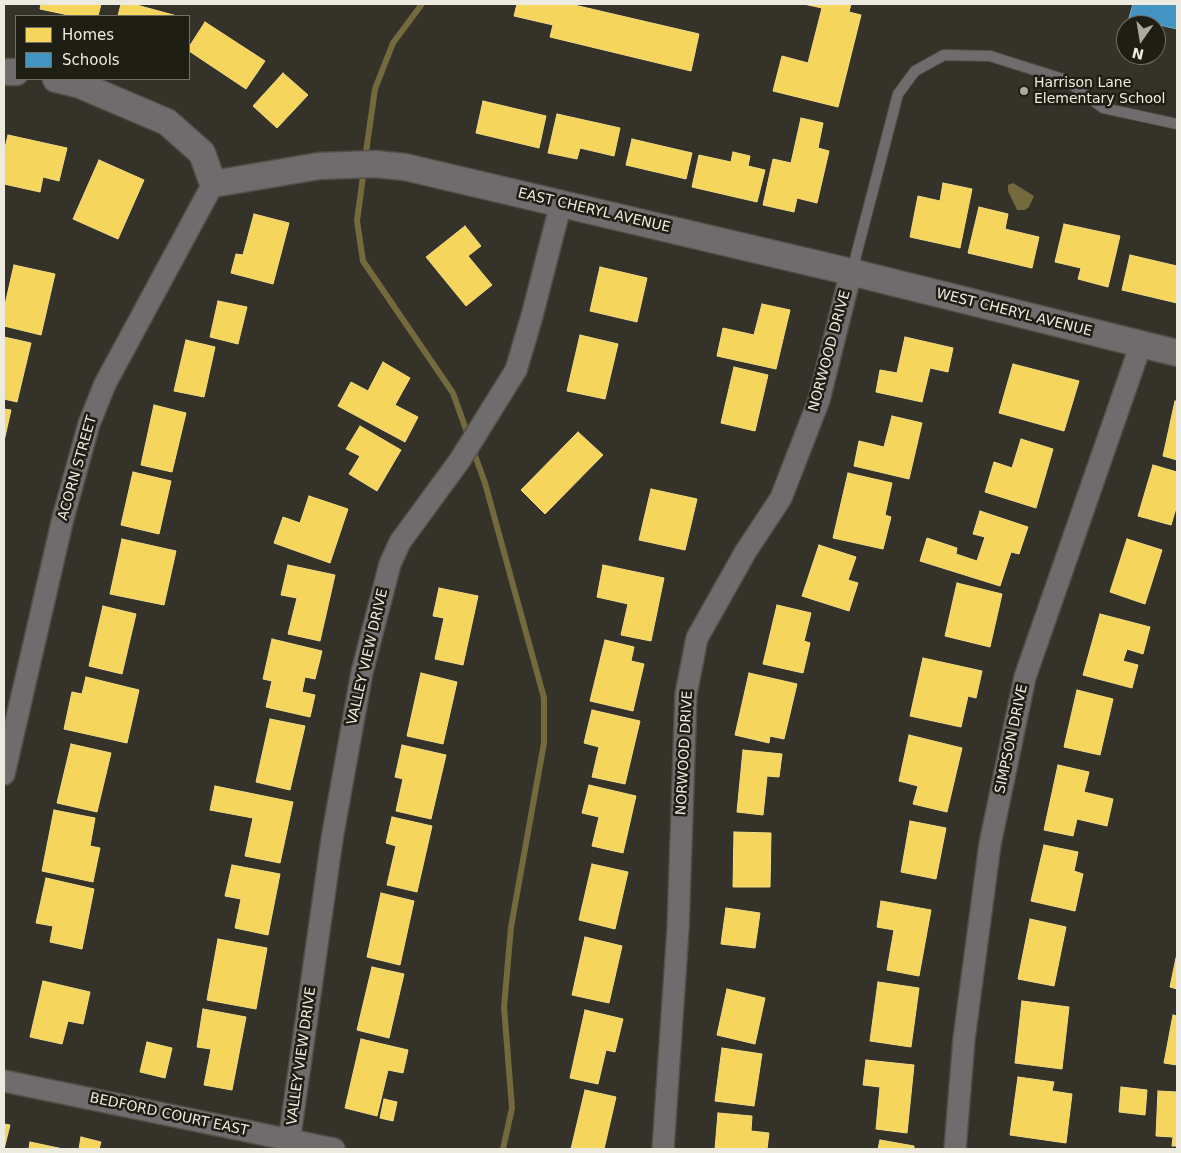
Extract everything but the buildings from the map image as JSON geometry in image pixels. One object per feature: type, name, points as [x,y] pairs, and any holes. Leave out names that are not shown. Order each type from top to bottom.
[{"type":"street","points":[[60,80],[80,85],[167,122],[202,153],[213,184]]},
{"type":"street","name":"EAST CHERYL AVENUE","points":[[213,184],[319,166],[375,164],[405,167],[851,272]]},
{"type":"street","name":"ACORN STREET","points":[[4,774],[62,518],[89,424],[105,384],[213,184]]},
{"type":"street","name":"VALLEY VIEW DRIVE","points":[[289,1145],[332,839],[362,672],[390,564],[400,542],[460,460],[516,370],[561,204]]},
{"type":"street","name":"WEST CHERYL AVENUE","points":[[851,272],[1177,353]]},
{"type":"street","name":"NORWOOD DRIVE","points":[[663,1149],[678,929],[686,694],[698,638],[746,552],[781,498],[819,400],[851,272]]},
{"type":"street","name":"SIMPSON DRIVE","points":[[955,1149],[964,1039],[990,844],[1025,677],[1141,344]]},
{"type":"street","name":"BEDFORD COURT EAST","points":[[4,1081],[289,1145],[334,1149]]},
{"type":"lane","points":[[851,272],[898,94],[916,71],[944,55],[990,56],[1066,80],[1103,108],[1177,124]]},
{"type":"shaded area","points":[[1013,183],[1034,196],[1029,207],[1025,210],[1017,210],[1008,191],[1008,185]]},
{"type":"waterway","points":[[365,159],[375,89],[393,43],[422,4]]},
{"type":"waterway","points":[[364,169],[357,221],[363,261],[453,393],[469,438]]},
{"type":"waterway","points":[[473,450],[485,483],[544,698],[544,743],[511,927],[504,1007],[512,1108],[503,1149]]},
{"type":"place","name":"Harrison Lane Elementary School","points":[[1024,91]]}]
